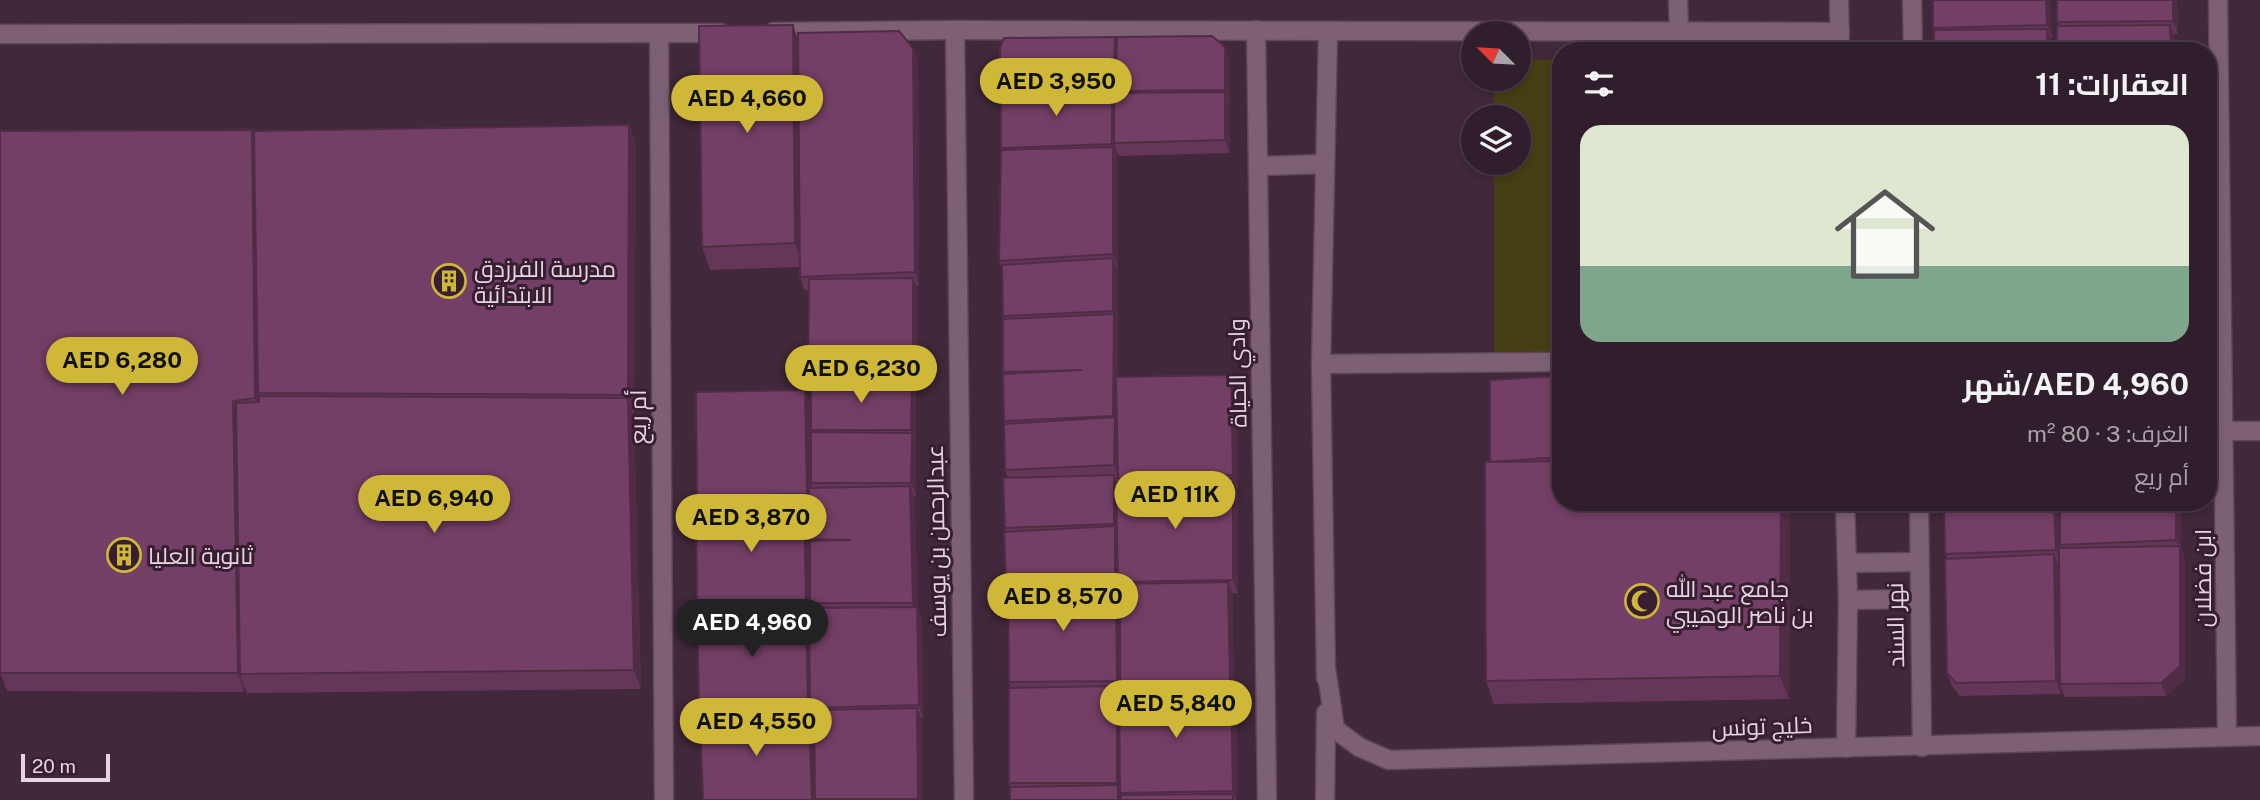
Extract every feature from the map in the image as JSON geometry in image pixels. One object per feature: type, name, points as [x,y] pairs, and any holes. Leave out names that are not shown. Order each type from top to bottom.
[{"type":"street","points":[[1678,0],[1679,31]]},
{"type":"street","points":[[1839,0],[1840,42]]},
{"type":"street","points":[[1912,0],[1913,42]]},
{"type":"street","name":"ابن فضلان","points":[[2218,0],[2226,431],[2227,736]]},
{"type":"street","points":[[0,34],[659,34],[955,30],[1840,32]]},
{"type":"street","name":"عبدالرحمن بن يوسف","points":[[955,30],[964,800]]},
{"type":"street","name":"وادي الحياة","points":[[1256,30],[1267,800]]},
{"type":"street","points":[[1325,800],[1326,668],[1321,365],[1328,31]]},
{"type":"street","name":"أم ريع","points":[[659,34],[664,800]]},
{"type":"street","points":[[1259,166],[1324,164]]},
{"type":"street","points":[[1321,365],[1552,362]]},
{"type":"street","points":[[2226,431],[2260,431]]},
{"type":"street","name":"نهر السند","points":[[1845,511],[1848,600],[1846,748]]},
{"type":"street","name":"نهر السند","points":[[1919,511],[1922,747]]},
{"type":"street","points":[[1847,563],[1919,562]]},
{"type":"street","points":[[1848,600],[1919,599]]},
{"type":"street","name":"خليج تونس","points":[[1326,668],[1335,729],[1359,747],[1389,760],[2260,736]]},
{"type":"shaded area","points":[[1552,59],[1552,352],[1494,353],[1494,175],[1531,175],[1531,105],[1494,105],[1494,91],[1531,91],[1531,60]]},
{"type":"building","points":[[1933,0],[2046,0],[2047,25],[1933,28]]},
{"type":"building","points":[[2057,0],[2173,0],[2173,21],[2057,22]]},
{"type":"building","points":[[793,25],[795,243],[702,247],[699,26]]},
{"type":"building","points":[[2170,25],[2171,42],[2057,42],[2057,26]]},
{"type":"building","points":[[2047,29],[2048,42],[1934,42],[1934,30]]},
{"type":"building","points":[[899,31],[913,48],[915,272],[800,277],[798,33]]},
{"type":"building","points":[[1212,36],[1225,47],[1225,90],[1116,91],[1117,37]]},
{"type":"building","points":[[1115,37],[1113,86],[1000,89],[1000,47],[1004,38]]},
{"type":"building","points":[[1112,88],[1112,144],[1001,148],[1001,91]]},
{"type":"building","points":[[1225,92],[1225,140],[1114,143],[1114,93]]},
{"type":"building","name":"مدرسة الفرزدق الابتدائية","points":[[629,125],[628,395],[258,393],[254,131]]},
{"type":"building","name":"ثانوية العليا","points":[[252,130],[255,398],[233,401],[238,673],[0,673],[0,131]]},
{"type":"building","points":[[1113,147],[1113,254],[999,261],[1001,150]]},
{"type":"building","points":[[1113,258],[1113,311],[1003,316],[1002,265]]},
{"type":"building","points":[[913,278],[913,374],[808,375],[809,279]]},
{"type":"building","points":[[1114,314],[1113,416],[1004,421],[1003,374],[1082,370],[1003,372],[1003,319]]},
{"type":"building","points":[[1231,375],[1233,475],[1118,478],[1116,377]]},
{"type":"building","points":[[1552,377],[1552,458],[1490,462],[1490,380]]},
{"type":"building","points":[[811,379],[912,380],[911,430],[811,430]]},
{"type":"building","points":[[805,390],[807,494],[697,496],[696,392]]},
{"type":"building","points":[[259,396],[628,398],[634,670],[240,674],[236,403],[259,402]]},
{"type":"building","points":[[1115,417],[1114,465],[1005,470],[1004,424]]},
{"type":"building","points":[[811,432],[912,433],[911,483],[811,483]]},
{"type":"building","name":"جامع عبد الله بن ناصر الوهيبي","points":[[1552,461],[1552,511],[1781,511],[1780,676],[1486,681],[1485,462]]},
{"type":"building","points":[[1114,475],[1114,524],[1005,528],[1003,478]]},
{"type":"building","points":[[1233,478],[1233,580],[1118,582],[1116,484]]},
{"type":"building","points":[[910,486],[913,603],[810,603],[810,541],[851,540],[810,539],[809,488]]},
{"type":"building","points":[[804,502],[806,603],[697,606],[696,504]]},
{"type":"building","points":[[1944,511],[2054,511],[2056,550],[1945,554]]},
{"type":"building","points":[[2060,511],[2176,511],[2176,540],[2060,545]]},
{"type":"building","points":[[1115,526],[1115,574],[1006,579],[1004,532]]},
{"type":"building","points":[[2180,546],[2180,666],[2161,683],[2060,684],[2059,548]]},
{"type":"building","points":[[2054,554],[2056,681],[1956,683],[1947,673],[1945,559]]},
{"type":"building","points":[[1228,582],[1230,684],[1120,686],[1120,584]]},
{"type":"building","points":[[1116,584],[1117,681],[1009,682],[1008,586]]},
{"type":"building","points":[[806,607],[808,708],[699,711],[697,609]]},
{"type":"building","points":[[917,607],[919,705],[810,708],[809,608]]},
{"type":"building","points":[[1117,686],[1117,783],[1009,783],[1009,688]]},
{"type":"building","points":[[1231,687],[1233,791],[1120,793],[1119,688]]},
{"type":"building","points":[[917,708],[918,799],[815,799],[814,710]]},
{"type":"building","points":[[809,714],[812,800],[703,800],[700,717]]},
{"type":"building","points":[[1118,785],[1118,800],[1010,800],[1010,787]]},
{"type":"building","points":[[1233,794],[1233,800],[1121,800],[1121,795]]},
{"type":"place","name":"مدرسة الفرزدق الابتدائية","points":[[449,281]]},
{"type":"place","name":"ثانوية العليا","points":[[124,555]]},
{"type":"place","name":"جامع عبد الله بن ناصر الوهيبي","points":[[1642,601]]}]
